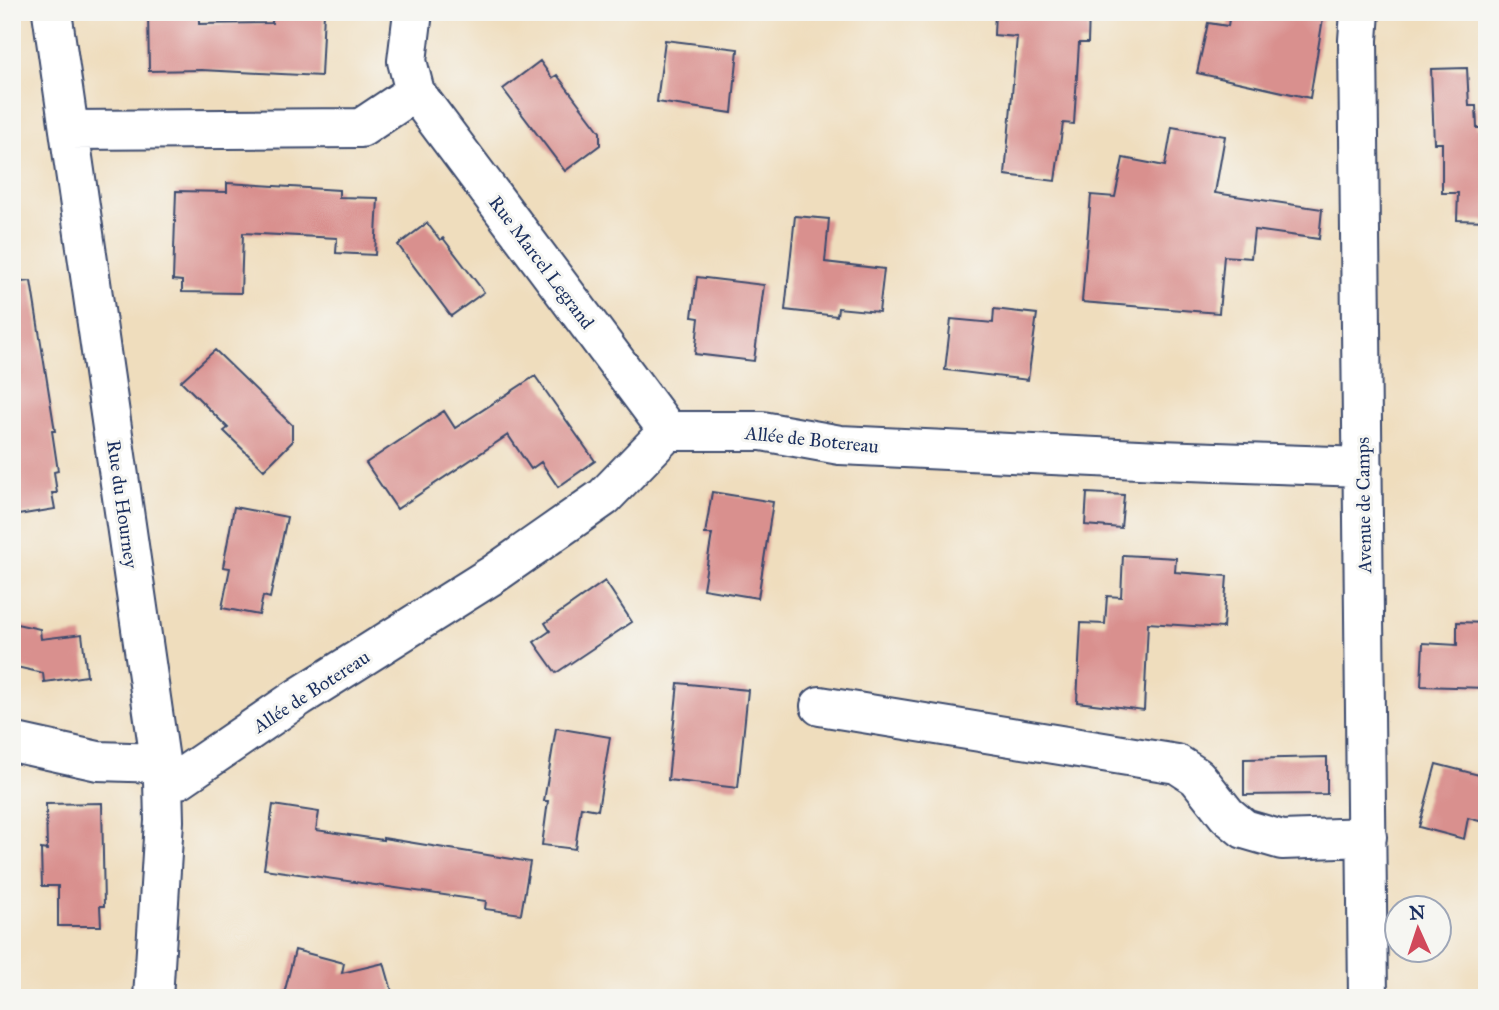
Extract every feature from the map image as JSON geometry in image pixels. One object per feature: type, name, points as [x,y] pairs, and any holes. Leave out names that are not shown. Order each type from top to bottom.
[{"type":"street","name":"Rue du Hourney","points":[[52,12],[162,772],[164,821],[153,998]]},
{"type":"street","name":"Rue Marcel Legrand","points":[[413,12],[407,61],[415,92],[668,431]]},
{"type":"street","name":"Avenue de Camps","points":[[1360,12],[1368,998]]},
{"type":"street","points":[[69,130],[360,128],[415,92]]},
{"type":"street","name":"Allée de Botereau","points":[[162,772],[179,779],[299,697],[494,574],[604,497],[668,431],[762,431],[840,445],[1146,460],[1363,467]]},
{"type":"street","points":[[820,706],[1177,764],[1197,777],[1227,815],[1244,829],[1282,840],[1367,837]]},
{"type":"street","points":[[12,742],[162,772]]},
{"type":"building","points":[[148,12],[199,12],[199,24],[272,23],[273,12],[324,12],[321,76],[201,70],[149,71]]},
{"type":"building","points":[[995,12],[1089,12],[1088,43],[1079,43],[1074,124],[1063,123],[1055,181],[1005,175],[1017,37],[994,35]]},
{"type":"building","points":[[1230,12],[1324,12],[1310,98],[1197,73],[1208,23],[1228,26]]},
{"type":"building","points":[[665,40],[738,49],[732,113],[657,102]]},
{"type":"building","points":[[540,61],[552,78],[557,75],[600,132],[600,145],[565,171],[503,89]]},
{"type":"building","points":[[1467,68],[1469,106],[1476,106],[1477,128],[1487,128],[1487,221],[1457,220],[1458,193],[1442,193],[1442,143],[1434,143],[1431,69]]},
{"type":"building","points":[[1172,127],[1225,136],[1215,193],[1322,209],[1319,239],[1254,230],[1251,258],[1224,256],[1219,313],[1082,302],[1091,195],[1115,197],[1123,158],[1165,166]]},
{"type":"building","points":[[227,183],[339,190],[339,197],[378,198],[375,255],[336,253],[337,238],[243,233],[241,293],[182,292],[182,281],[173,280],[176,191],[227,192]]},
{"type":"building","points":[[795,216],[829,219],[825,262],[884,269],[879,312],[838,308],[837,316],[785,310]]},
{"type":"building","points":[[427,223],[440,240],[443,238],[484,292],[451,316],[398,245]]},
{"type":"building","points":[[697,277],[764,285],[754,361],[695,354],[699,318],[692,317]]},
{"type":"building","points":[[31,281],[55,431],[52,431],[58,471],[54,472],[57,493],[52,493],[55,509],[12,516],[12,283]]},
{"type":"building","points":[[994,309],[1037,314],[1028,380],[945,370],[951,319],[993,323]]},
{"type":"building","points":[[215,350],[292,425],[292,442],[264,470],[224,431],[228,428],[181,381]]},
{"type":"building","points":[[535,376],[595,461],[558,487],[541,462],[531,469],[508,435],[397,509],[366,463],[444,411],[455,428]]},
{"type":"building","points":[[712,492],[773,502],[758,598],[703,589],[712,534],[705,534]]},
{"type":"building","points":[[1087,493],[1124,495],[1121,528],[1085,525]]},
{"type":"building","points":[[234,507],[287,517],[270,598],[263,596],[259,615],[222,608],[230,568],[223,567]]},
{"type":"building","points":[[1123,555],[1176,558],[1175,572],[1227,576],[1223,628],[1148,623],[1144,710],[1077,702],[1081,623],[1105,624],[1107,596],[1121,597]]},
{"type":"building","points":[[605,581],[632,622],[556,673],[534,642],[550,631],[545,623]]},
{"type":"building","points":[[1457,622],[1487,623],[1487,688],[1421,686],[1423,643],[1457,645]]},
{"type":"building","points":[[12,623],[40,629],[41,639],[82,634],[87,676],[44,682],[43,673],[12,666]]},
{"type":"building","points":[[678,683],[748,690],[738,788],[668,780]]},
{"type":"building","points":[[556,728],[610,737],[598,810],[581,807],[575,849],[542,845],[548,801],[544,801]]},
{"type":"building","points":[[1327,757],[1327,794],[1244,795],[1244,759]]},
{"type":"building","points":[[1436,764],[1487,777],[1487,823],[1468,818],[1464,839],[1419,827]]},
{"type":"building","points":[[102,803],[104,906],[100,906],[101,926],[58,926],[58,886],[42,886],[41,849],[47,850],[46,804]]},
{"type":"building","points":[[273,805],[319,812],[316,830],[530,862],[521,914],[485,909],[486,901],[264,869]]},
{"type":"building","points":[[295,950],[344,963],[342,973],[384,963],[394,998],[283,998]]}]
